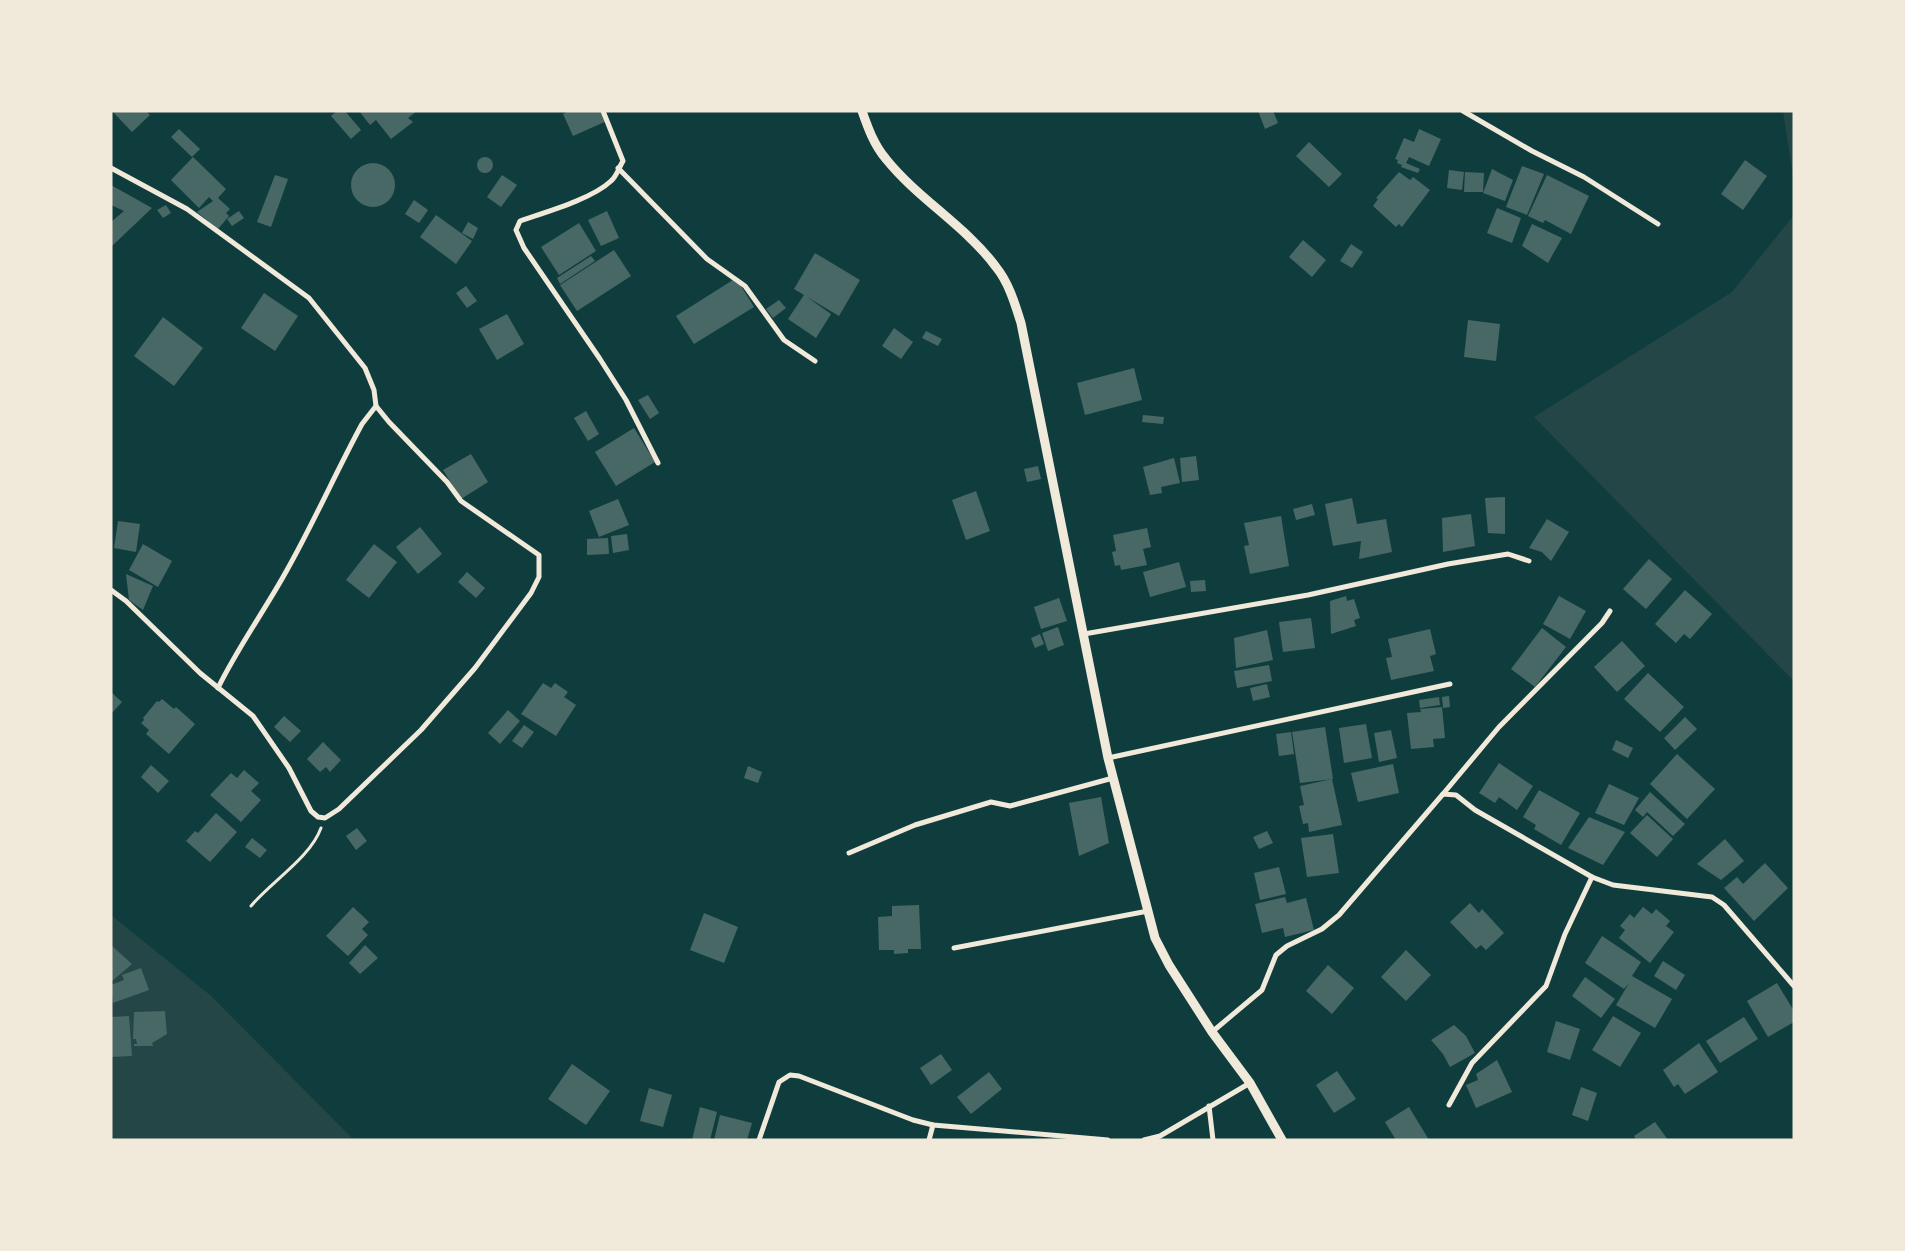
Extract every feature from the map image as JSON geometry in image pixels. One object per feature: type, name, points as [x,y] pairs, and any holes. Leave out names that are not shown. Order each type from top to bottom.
[{"type":"street","points":[[603,111],[621,150],[623,161],[616,175],[607,184],[570,203],[520,221],[516,230],[524,248],[606,367],[658,463]]},
{"type":"street","points":[[862,111],[872,137],[885,158],[977,245],[997,267],[1011,293],[1022,323],[1108,758],[1155,938],[1169,965],[1212,1032],[1250,1083],[1282,1140]]},
{"type":"street","points":[[1463,111],[1532,151],[1584,177],[1658,224]]},
{"type":"street","points":[[111,168],[187,209],[309,298],[365,368],[374,390],[376,406],[447,482],[462,501],[539,555],[539,577],[531,593],[475,668],[444,706],[339,809],[325,818],[318,817],[311,811],[289,768],[253,716],[218,688],[126,601],[111,590]]},
{"type":"street","points":[[618,168],[706,259],[745,286],[784,340],[815,361]]},
{"type":"street","points":[[218,688],[284,576],[362,424],[376,406]]},
{"type":"street","points":[[1084,634],[1308,595],[1448,564],[1508,554],[1529,561]]},
{"type":"street","points":[[1212,1032],[1262,990],[1276,955],[1287,946],[1322,929],[1339,915],[1444,794],[1499,727],[1602,623],[1610,611]]},
{"type":"street","points":[[1108,758],[1450,684]]},
{"type":"street","points":[[849,853],[915,825],[991,802],[1010,806],[1113,778]]},
{"type":"street","points":[[1444,794],[1456,795],[1475,810],[1592,877],[1613,885],[1712,897],[1724,905],[1794,986]]},
{"type":"street","points":[[1449,1105],[1472,1063],[1546,986],[1565,934],[1592,877]]},
{"type":"street","points":[[954,948],[1148,911]]},
{"type":"street","points":[[759,1140],[779,1082],[790,1075],[798,1076],[913,1120],[934,1125],[1108,1140]]},
{"type":"street","points":[[1144,1140],[1160,1136],[1250,1083]]},
{"type":"street","points":[[1209,1106],[1213,1140]]},
{"type":"street","points":[[929,1140],[934,1125]]},
{"type":"path","points":[[251,906],[267,887],[288,870],[317,839],[325,818]]},
{"type":"shaded area","points":[[1783,111],[1794,111],[1794,182]]},
{"type":"shaded area","points":[[1794,215],[1794,681],[1534,417],[1732,292]]},
{"type":"shaded area","points":[[111,915],[210,995],[354,1140],[111,1140]]},
{"type":"building","points":[[116,111],[146,111],[150,115],[132,132],[114,113]]},
{"type":"building","points":[[337,111],[345,111],[361,130],[351,139],[331,116]]},
{"type":"building","points":[[359,111],[417,111],[408,118],[413,122],[391,139],[376,120],[370,125]]},
{"type":"building","points":[[568,111],[605,111],[609,120],[573,136],[563,114]]},
{"type":"building","points":[[1258,111],[1273,111],[1278,123],[1265,129]]},
{"type":"building","points":[[179,129],[200,149],[192,157],[171,137]]},
{"type":"building","points":[[1419,129],[1441,139],[1429,166],[1409,157],[1406,163],[1420,169],[1418,173],[1401,167],[1402,165],[1397,163],[1398,160],[1395,159],[1404,138],[1414,142]]},
{"type":"building","points":[[1309,142],[1342,174],[1329,187],[1296,156]]},
{"type":"building","points":[[193,157],[226,189],[218,198],[230,209],[226,213],[229,216],[218,229],[197,212],[213,201],[209,197],[199,208],[171,180]]},
{"type":"building","points":[[482,157],[488,157],[493,162],[491,171],[482,173],[477,168],[477,162]]},
{"type":"building","points":[[1745,160],[1767,176],[1743,210],[1721,194]]},
{"type":"building","points":[[377,163],[389,169],[394,176],[394,194],[389,201],[382,206],[369,207],[357,201],[352,194],[351,181],[357,169],[364,164]]},
{"type":"building","points":[[1522,166],[1544,174],[1527,215],[1506,207]]},
{"type":"building","points":[[1492,169],[1513,180],[1505,201],[1483,193]]},
{"type":"building","points":[[1449,170],[1464,172],[1462,190],[1447,188]]},
{"type":"building","points":[[1399,172],[1410,180],[1413,177],[1430,190],[1402,227],[1399,224],[1396,227],[1373,206],[1378,199],[1376,198]]},
{"type":"building","points":[[1465,172],[1484,173],[1483,192],[1464,192]]},
{"type":"building","points":[[275,175],[288,179],[271,227],[257,222]]},
{"type":"building","points":[[502,175],[517,185],[501,207],[487,197]]},
{"type":"building","points":[[1547,175],[1589,196],[1571,234],[1545,220],[1543,223],[1528,216]]},
{"type":"building","points":[[111,185],[152,208],[111,247],[111,222],[124,211],[111,205]]},
{"type":"building","points":[[414,200],[428,210],[419,223],[405,214]]},
{"type":"building","points":[[166,205],[171,213],[163,218],[157,210]]},
{"type":"building","points":[[1497,208],[1521,218],[1512,243],[1487,233]]},
{"type":"building","points":[[239,211],[244,218],[232,226],[227,219]]},
{"type":"building","points":[[607,211],[619,238],[601,246],[588,220]]},
{"type":"building","points":[[436,215],[472,241],[456,264],[420,237]]},
{"type":"building","points":[[468,222],[478,228],[473,239],[462,233]]},
{"type":"building","points":[[579,223],[596,251],[559,275],[541,247]]},
{"type":"building","points":[[1532,224],[1562,238],[1548,263],[1522,246]]},
{"type":"building","points":[[1303,240],[1326,260],[1312,277],[1289,257]]},
{"type":"building","points":[[1351,244],[1363,252],[1352,268],[1340,261]]},
{"type":"building","points":[[614,250],[631,276],[577,311],[560,285]]},
{"type":"building","points":[[815,253],[860,280],[839,316],[807,297],[831,314],[816,338],[788,319],[804,295],[794,289]]},
{"type":"building","points":[[591,256],[595,261],[560,284],[557,278]]},
{"type":"building","points":[[736,278],[754,307],[694,344],[676,316]]},
{"type":"building","points":[[466,286],[477,301],[467,308],[456,293]]},
{"type":"building","points":[[264,293],[298,316],[275,351],[241,328]]},
{"type":"building","points":[[779,300],[786,308],[773,318],[766,309]]},
{"type":"building","points":[[507,314],[524,344],[497,360],[479,329]]},
{"type":"building","points":[[163,317],[203,348],[174,386],[134,356]]},
{"type":"building","points":[[1468,320],[1500,324],[1496,361],[1464,357]]},
{"type":"building","points":[[894,328],[913,342],[901,359],[882,346]]},
{"type":"building","points":[[926,331],[942,339],[938,346],[922,338]]},
{"type":"building","points":[[1134,368],[1142,400],[1085,415],[1077,383]]},
{"type":"building","points":[[648,395],[659,413],[650,419],[638,400]]},
{"type":"building","points":[[586,411],[599,434],[588,441],[574,418]]},
{"type":"building","points":[[1143,415],[1164,417],[1163,424],[1142,422]]},
{"type":"building","points":[[634,428],[655,462],[616,486],[595,452]]},
{"type":"building","points":[[471,454],[488,482],[461,499],[443,470]]},
{"type":"building","points":[[1196,456],[1199,480],[1182,482],[1180,458]]},
{"type":"building","points":[[1174,458],[1180,483],[1161,487],[1162,493],[1150,495],[1143,467]]},
{"type":"building","points":[[1038,466],[1041,479],[1027,482],[1024,469]]},
{"type":"building","points":[[976,491],[990,531],[966,540],[952,500]]},
{"type":"building","points":[[1505,497],[1505,534],[1488,533],[1485,498]]},
{"type":"building","points":[[1352,498],[1357,524],[1386,519],[1392,552],[1359,559],[1361,541],[1333,546],[1325,504]]},
{"type":"building","points":[[618,499],[629,525],[599,537],[589,511]]},
{"type":"building","points":[[1312,504],[1315,515],[1296,520],[1293,509]]},
{"type":"building","points":[[1471,514],[1475,546],[1443,552],[1442,518]]},
{"type":"building","points":[[1281,516],[1289,566],[1250,574],[1244,546],[1249,545],[1244,523]]},
{"type":"building","points":[[1547,519],[1569,532],[1551,561],[1542,552],[1529,548]]},
{"type":"building","points":[[118,521],[140,524],[136,552],[114,548]]},
{"type":"building","points":[[420,527],[442,554],[418,574],[396,547]]},
{"type":"building","points":[[1147,528],[1151,547],[1143,549],[1147,565],[1121,570],[1120,565],[1115,566],[1112,552],[1116,551],[1113,535]]},
{"type":"building","points":[[627,534],[629,550],[613,553],[611,536]]},
{"type":"building","points":[[608,538],[609,554],[587,555],[587,539]]},
{"type":"building","points":[[143,544],[172,561],[158,587],[129,570]]},
{"type":"building","points":[[374,544],[397,562],[369,598],[346,580]]},
{"type":"building","points":[[1649,559],[1672,579],[1646,609],[1623,589]]},
{"type":"building","points":[[1179,562],[1186,587],[1150,597],[1143,572]]},
{"type":"building","points":[[467,572],[485,588],[476,598],[458,582]]},
{"type":"building","points":[[126,574],[153,586],[143,610],[129,600]]},
{"type":"building","points":[[1205,580],[1206,591],[1191,592],[1190,581]]},
{"type":"building","points":[[1685,590],[1712,614],[1690,639],[1684,634],[1676,643],[1655,624]]},
{"type":"building","points":[[1346,596],[1347,601],[1354,599],[1360,618],[1354,620],[1356,626],[1331,634],[1330,601]]},
{"type":"building","points":[[1559,596],[1586,611],[1570,639],[1543,624]]},
{"type":"building","points":[[1059,598],[1067,621],[1041,629],[1034,607]]},
{"type":"building","points":[[1311,618],[1315,648],[1283,652],[1279,622]]},
{"type":"building","points":[[1058,627],[1064,645],[1048,651],[1042,633]]},
{"type":"building","points":[[1542,628],[1566,647],[1535,687],[1511,669]]},
{"type":"building","points":[[1430,629],[1436,654],[1430,656],[1434,671],[1391,680],[1386,658],[1392,657],[1388,639]]},
{"type":"building","points":[[1267,630],[1273,660],[1236,668],[1234,638]]},
{"type":"building","points":[[1040,634],[1044,644],[1035,648],[1031,638]]},
{"type":"building","points":[[1622,641],[1645,666],[1617,692],[1594,667]]},
{"type":"building","points":[[1269,665],[1272,681],[1237,688],[1234,671]]},
{"type":"building","points":[[1648,673],[1684,707],[1660,732],[1624,699]]},
{"type":"building","points":[[543,683],[551,688],[555,683],[568,692],[564,697],[576,705],[556,736],[521,714]]},
{"type":"building","points":[[1267,684],[1270,697],[1253,701],[1250,688]]},
{"type":"building","points":[[111,692],[122,702],[111,714]]},
{"type":"building","points":[[1449,696],[1450,707],[1443,708],[1442,697]]},
{"type":"building","points":[[1439,697],[1440,705],[1420,708],[1419,700]]},
{"type":"building","points":[[162,699],[174,709],[176,707],[195,724],[169,754],[146,734],[149,730],[141,723],[157,701],[159,702]]},
{"type":"building","points":[[1442,707],[1445,738],[1433,739],[1434,747],[1411,749],[1407,713],[1421,712],[1420,709]]},
{"type":"building","points":[[508,710],[520,721],[500,744],[488,733]]},
{"type":"building","points":[[284,716],[301,731],[290,742],[274,727]]},
{"type":"building","points":[[1685,717],[1697,729],[1675,750],[1664,738]]},
{"type":"building","points":[[1366,724],[1372,758],[1344,763],[1339,728]]},
{"type":"building","points":[[524,725],[534,732],[522,748],[512,741]]},
{"type":"building","points":[[1325,727],[1333,779],[1300,783],[1292,732]]},
{"type":"building","points":[[1391,730],[1397,758],[1379,762],[1374,733]]},
{"type":"building","points":[[1291,732],[1294,754],[1279,756],[1276,734]]},
{"type":"building","points":[[1616,740],[1633,748],[1628,758],[1612,750]]},
{"type":"building","points":[[323,742],[341,760],[330,772],[326,767],[320,772],[307,759]]},
{"type":"building","points":[[1677,754],[1715,789],[1687,819],[1650,784]]},
{"type":"building","points":[[1499,763],[1533,786],[1517,810],[1499,797],[1495,803],[1479,793]]},
{"type":"building","points":[[1393,764],[1399,793],[1358,802],[1351,773]]},
{"type":"building","points":[[151,765],[169,781],[158,793],[141,777]]},
{"type":"building","points":[[748,766],[762,772],[758,783],[744,778]]},
{"type":"building","points":[[244,770],[259,783],[251,791],[261,800],[241,822],[210,795],[231,773],[237,778]]},
{"type":"building","points":[[1332,779],[1342,825],[1309,832],[1308,823],[1303,824],[1299,806],[1304,805],[1300,786]]},
{"type":"building","points":[[1609,784],[1639,798],[1624,825],[1595,813]]},
{"type":"building","points":[[1539,790],[1580,813],[1561,845],[1534,829],[1536,825],[1523,817]]},
{"type":"building","points":[[1650,792],[1685,824],[1673,836],[1647,812],[1643,817],[1635,810]]},
{"type":"building","points":[[1101,797],[1109,843],[1079,856],[1069,803]]},
{"type":"building","points":[[216,813],[237,832],[210,862],[186,841],[195,831],[198,833]]},
{"type":"building","points":[[1647,815],[1673,839],[1657,857],[1630,833]]},
{"type":"building","points":[[1589,817],[1625,832],[1603,865],[1568,848]]},
{"type":"building","points":[[357,828],[367,841],[356,850],[346,836]]},
{"type":"building","points":[[1267,831],[1273,843],[1259,849],[1253,837]]},
{"type":"building","points":[[1333,834],[1339,873],[1307,877],[1301,838]]},
{"type":"building","points":[[252,838],[267,850],[260,858],[245,847]]},
{"type":"building","points":[[1725,839],[1744,861],[1721,880],[1697,864]]},
{"type":"building","points":[[1765,863],[1788,888],[1754,921],[1724,888],[1737,877],[1743,884]]},
{"type":"building","points":[[1279,867],[1286,894],[1260,900],[1254,873]]},
{"type":"building","points":[[1285,897],[1287,903],[1306,898],[1314,930],[1285,937],[1283,928],[1262,933],[1255,904]]},
{"type":"building","points":[[1470,903],[1479,913],[1482,909],[1504,933],[1486,950],[1481,945],[1476,949],[1450,922]]},
{"type":"building","points":[[919,905],[921,949],[908,949],[908,953],[894,954],[894,950],[879,950],[878,917],[892,916],[892,906]]},
{"type":"building","points":[[353,907],[369,922],[362,929],[368,935],[348,956],[326,936]]},
{"type":"building","points":[[1643,907],[1652,914],[1656,909],[1670,921],[1666,926],[1674,932],[1650,963],[1619,938],[1625,930],[1620,926],[1630,914],[1634,918]]},
{"type":"building","points":[[704,913],[738,927],[724,963],[690,950]]},
{"type":"building","points":[[1602,936],[1641,962],[1632,976],[1672,999],[1655,1028],[1616,1005],[1629,983],[1624,989],[1585,963]]},
{"type":"building","points":[[111,945],[132,964],[111,982]]},
{"type":"building","points":[[365,945],[378,958],[360,974],[349,963]]},
{"type":"building","points":[[1406,950],[1431,975],[1406,1001],[1381,977]]},
{"type":"building","points":[[1663,961],[1685,975],[1676,990],[1654,976]]},
{"type":"building","points":[[1328,965],[1354,988],[1332,1014],[1306,991]]},
{"type":"building","points":[[141,968],[149,990],[113,1003],[111,985],[124,980],[122,975]]},
{"type":"building","points":[[1585,977],[1615,999],[1601,1018],[1572,996]]},
{"type":"building","points":[[1777,983],[1794,1011],[1794,1022],[1768,1037],[1747,1001]]},
{"type":"building","points":[[165,1011],[167,1034],[152,1043],[153,1046],[134,1046],[134,1044],[137,1044],[136,1039],[133,1039],[134,1012]]},
{"type":"building","points":[[129,1016],[132,1056],[111,1057],[111,1017]]},
{"type":"building","points":[[1613,1016],[1641,1033],[1620,1067],[1592,1050]]},
{"type":"building","points":[[1744,1017],[1758,1039],[1720,1063],[1706,1041]]},
{"type":"building","points":[[1556,1021],[1580,1029],[1570,1060],[1547,1052]]},
{"type":"building","points":[[1454,1025],[1466,1036],[1475,1053],[1450,1067],[1443,1054],[1431,1040]]},
{"type":"building","points":[[1699,1043],[1718,1072],[1685,1094],[1678,1084],[1674,1087],[1663,1070]]},
{"type":"building","points":[[941,1054],[952,1070],[931,1085],[920,1068]]},
{"type":"building","points":[[1497,1060],[1512,1092],[1476,1108],[1466,1085],[1478,1080],[1476,1074]]},
{"type":"building","points":[[572,1064],[610,1091],[586,1125],[548,1099]]},
{"type":"building","points":[[1337,1071],[1356,1099],[1334,1113],[1316,1085]]},
{"type":"building","points":[[989,1072],[1002,1089],[971,1114],[957,1097]]},
{"type":"building","points":[[1581,1087],[1597,1093],[1588,1121],[1572,1115]]},
{"type":"building","points":[[649,1088],[672,1095],[663,1127],[640,1121]]},
{"type":"building","points":[[700,1107],[717,1112],[710,1140],[692,1140]]},
{"type":"building","points":[[1409,1107],[1429,1140],[1396,1140],[1385,1122]]},
{"type":"building","points":[[720,1115],[752,1123],[747,1140],[714,1140]]},
{"type":"building","points":[[1655,1122],[1668,1140],[1636,1140],[1634,1136]]}]
